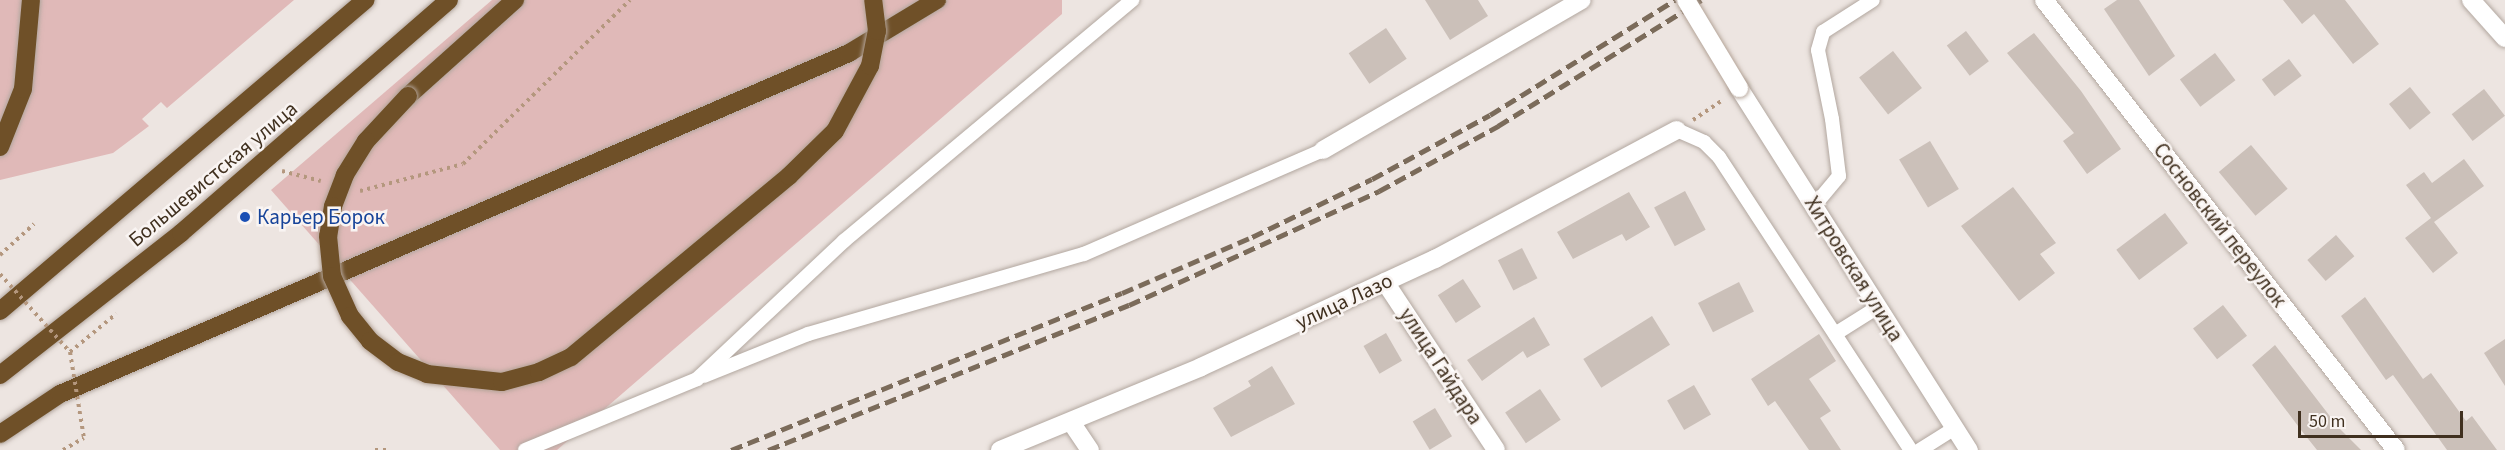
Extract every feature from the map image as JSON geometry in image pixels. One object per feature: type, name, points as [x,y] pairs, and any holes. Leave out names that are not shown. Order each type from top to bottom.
[{"type":"highway","points":[[0,147],[23,89],[31,0]]},
{"type":"highway","name":"Большевистская улица","points":[[0,311],[366,0]]},
{"type":"highway","name":"Большевистская улица","points":[[0,375],[181,233],[449,0]]},
{"type":"highway","points":[[515,0],[408,96],[366,141],[345,175],[333,206],[328,236],[332,276],[350,316],[370,341],[398,362],[438,376],[502,382],[571,357],[789,176],[835,131],[870,66],[877,31],[873,0]]},
{"type":"highway","points":[[0,434],[60,394],[849,53],[937,0]]},
{"type":"street","points":[[1323,150],[1563,5],[1582,0]]},
{"type":"street","name":"Хитровская улица","points":[[1686,0],[1739,88],[1969,450]]},
{"type":"street","name":"Сосновский переулок","points":[[2044,0],[2396,450]]},
{"type":"street","points":[[2471,0],[2505,38]]},
{"type":"street","name":"улица Лазо","points":[[1000,450],[1071,422],[1385,282],[1677,130]]},
{"type":"street","name":"улица Гайдара","points":[[1385,282],[1496,450]]},
{"type":"street","points":[[1071,422],[1090,450]]},
{"type":"lane","points":[[697,379],[844,241],[1132,0]]},
{"type":"lane","points":[[1814,206],[1839,176],[1818,50],[1823,32],[1873,0]]},
{"type":"lane","points":[[1677,130],[1704,142],[1719,157],[1911,450]]},
{"type":"lane","points":[[525,450],[808,334],[1084,254],[1323,150]]},
{"type":"lane","points":[[1835,334],[1878,308]]},
{"type":"lane","points":[[1920,450],[1955,428]]},
{"type":"path","points":[[349,188],[360,191],[463,164],[630,0]]},
{"type":"path","points":[[281,171],[326,183]]},
{"type":"path","points":[[0,255],[34,224]]},
{"type":"path","points":[[0,274],[70,352],[84,438],[63,450]]},
{"type":"path","points":[[70,352],[116,314]]},
{"type":"path","points":[[375,450],[386,450]]},
{"type":"shaded area","points":[[0,0],[294,0],[167,108],[161,102],[142,119],[149,126],[113,153],[0,180]]},
{"type":"shaded area","points":[[492,0],[1062,0],[1062,14],[557,450],[500,450],[271,190]]},
{"type":"building","points":[[1425,0],[1478,0],[1488,16],[1450,40]]},
{"type":"building","points":[[2117,0],[2139,0],[2175,56],[2149,76],[2104,9]]},
{"type":"building","points":[[2283,0],[2345,0],[2379,44],[2353,64],[2314,14],[2302,24]]},
{"type":"building","points":[[1386,28],[1407,59],[1369,84],[1349,53]]},
{"type":"building","points":[[1966,31],[1989,61],[1970,76],[1947,45]]},
{"type":"building","points":[[2034,33],[2081,91],[2121,149],[2087,174],[2063,141],[2074,133],[2007,53]]},
{"type":"building","points":[[1893,51],[1922,88],[1888,115],[1859,77]]},
{"type":"building","points":[[2215,53],[2235,80],[2200,107],[2180,79]]},
{"type":"building","points":[[2289,59],[2302,76],[2274,96],[2262,79]]},
{"type":"building","points":[[2410,87],[2431,113],[2410,130],[2389,104]]},
{"type":"building","points":[[2484,89],[2505,116],[2473,141],[2452,114]]},
{"type":"building","points":[[1930,141],[1959,189],[1928,208],[1899,160]]},
{"type":"building","points":[[2251,145],[2288,189],[2255,216],[2219,172]]},
{"type":"building","points":[[2464,159],[2484,186],[2434,222],[2458,253],[2433,273],[2405,238],[2431,218],[2406,185],[2424,172],[2432,183]]},
{"type":"building","points":[[2013,187],[2056,243],[2040,254],[2055,273],[2019,301],[1961,226]]},
{"type":"building","points":[[1685,191],[1706,230],[1675,246],[1654,207]]},
{"type":"building","points":[[1629,192],[1650,227],[1626,241],[1622,234],[1573,259],[1557,232]]},
{"type":"building","points":[[2165,213],[2188,243],[2139,280],[2116,250]]},
{"type":"building","points":[[2336,235],[2354,256],[2326,281],[2307,260]]},
{"type":"building","points":[[1522,248],[1537,278],[1513,291],[1498,260]]},
{"type":"building","points":[[1463,279],[1481,307],[1456,323],[1438,295]]},
{"type":"building","points":[[1739,282],[1754,311],[1713,332],[1698,303]]},
{"type":"building","points":[[2365,297],[2423,379],[2431,373],[2466,421],[2472,416],[2497,450],[2447,450],[2393,375],[2386,380],[2341,316]]},
{"type":"building","points":[[2223,305],[2247,336],[2217,359],[2193,328]]},
{"type":"building","points":[[1652,316],[1670,345],[1601,388],[1583,359]]},
{"type":"building","points":[[1534,317],[1550,345],[1527,358],[1523,351],[1482,381],[1467,360]]},
{"type":"building","points":[[1386,333],[1402,361],[1379,374],[1363,346]]},
{"type":"building","points":[[1819,334],[1836,361],[1809,379],[1831,411],[1820,418],[1841,450],[1809,450],[1775,401],[1768,406],[1751,379]]},
{"type":"building","points":[[2505,339],[2505,386],[2484,353]]},
{"type":"building","points":[[2275,345],[2339,428],[2361,450],[2317,450],[2252,365]]},
{"type":"building","points":[[1272,366],[1295,404],[1231,437],[1213,408],[1251,386],[1248,381]]},
{"type":"building","points":[[1694,385],[1711,414],[1684,430],[1667,400]]},
{"type":"building","points":[[1540,389],[1561,420],[1526,443],[1505,412]]},
{"type":"building","points":[[1435,408],[1452,436],[1430,450],[1413,421]]},
{"type":"railway","points":[[731,450],[1122,293],[1252,237],[1372,179],[1490,115],[1675,0]]},
{"type":"railway","points":[[768,450],[1129,305],[1379,191],[1498,126],[1701,0]]},
{"type":"place","name":"Карьер Борок","points":[[245,217]]}]
